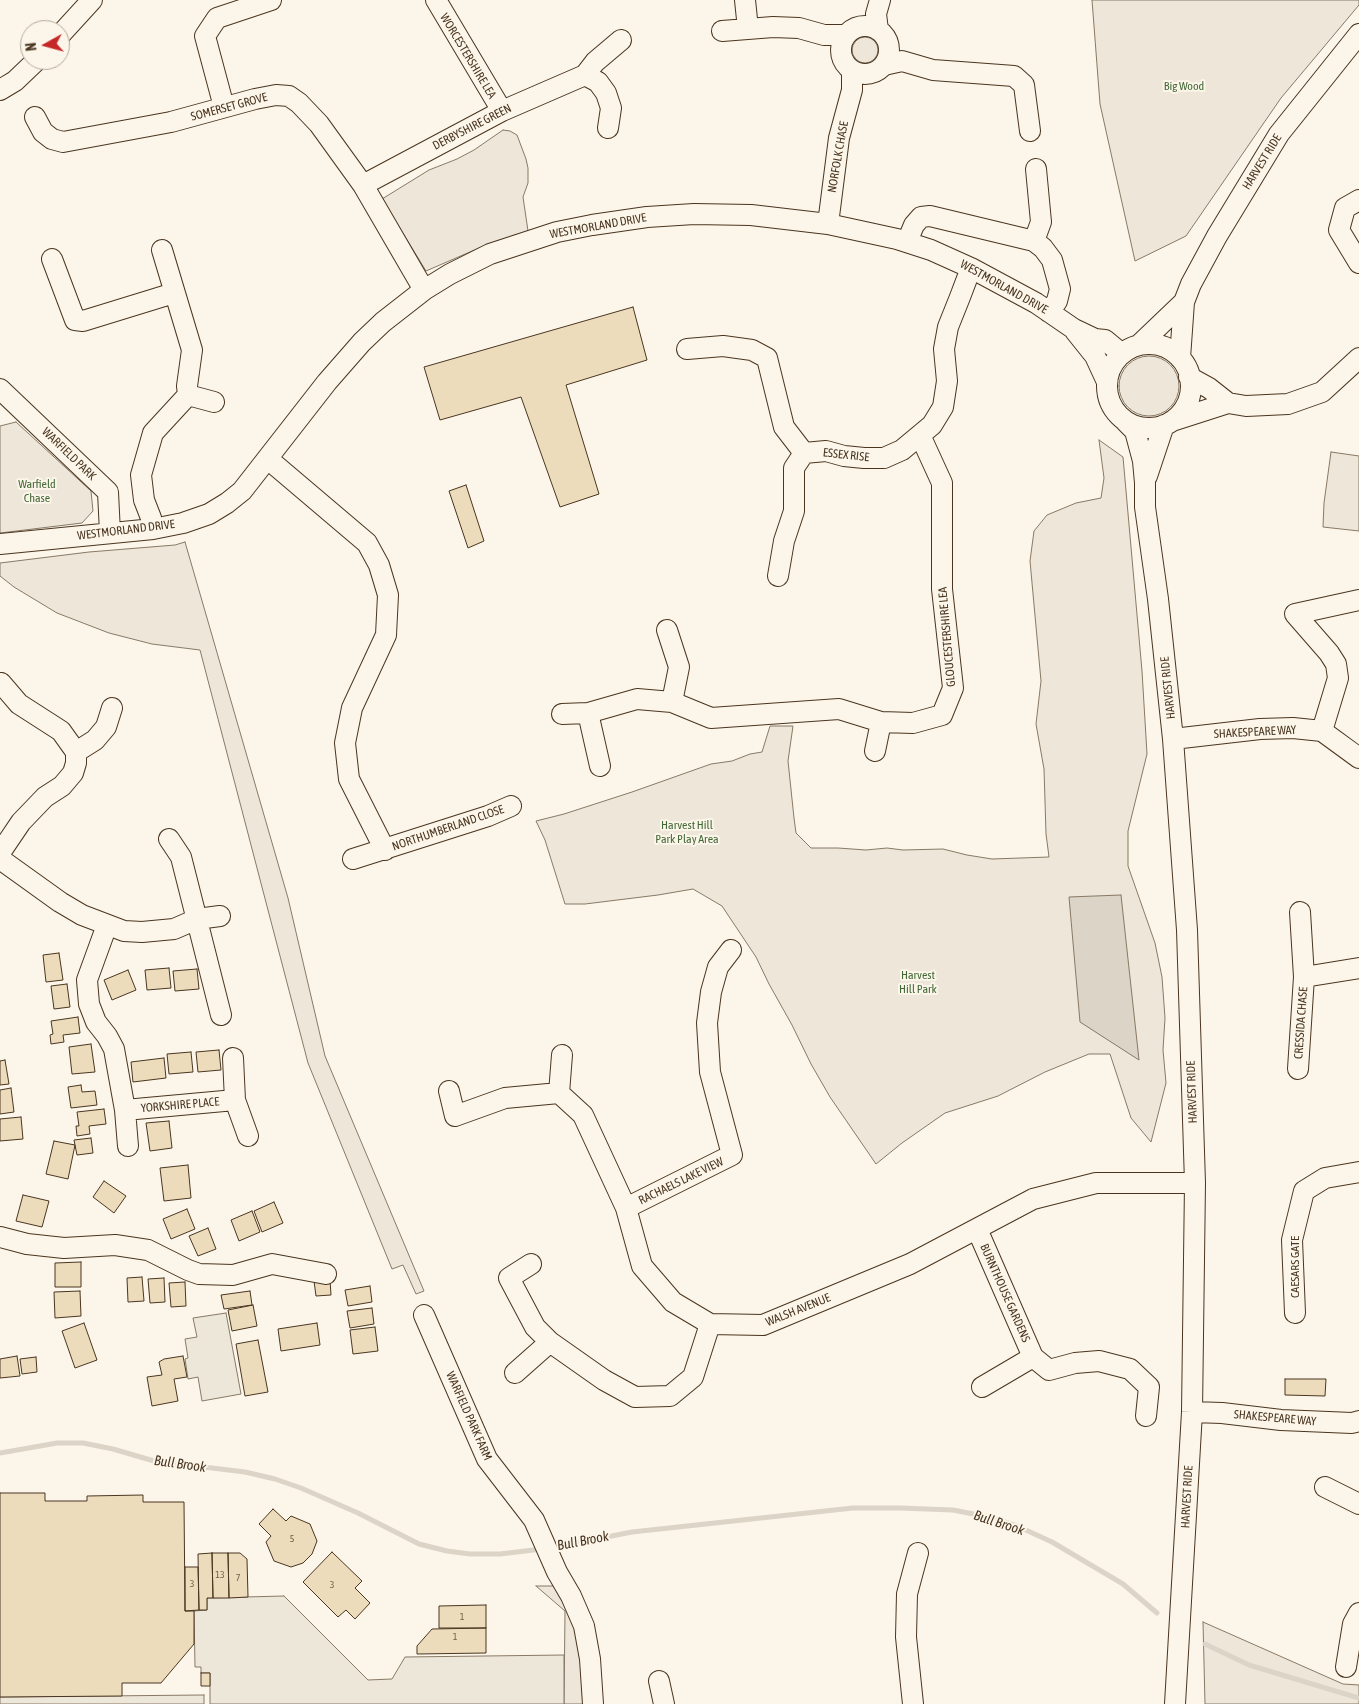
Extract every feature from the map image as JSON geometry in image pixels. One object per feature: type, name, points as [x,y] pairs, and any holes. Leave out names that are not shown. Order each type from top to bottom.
[{"type":"street","points":[[70,24],[92,0]]},
{"type":"street","points":[[224,107],[205,36],[216,18],[271,0]]},
{"type":"street","name":"WORCESTERSHIRE LEA","points":[[436,0],[502,111]]},
{"type":"street","points":[[745,0],[748,29]]},
{"type":"street","points":[[875,18],[891,58],[872,73],[856,79],[842,58],[843,42],[858,27],[875,18]]},
{"type":"street","points":[[722,31],[773,27],[799,28],[843,42]]},
{"type":"street","name":"HARVEST RIDE","points":[[1180,358],[1184,302],[1191,284],[1217,236],[1279,134],[1359,34]]},
{"type":"street","name":"DERBYSHIRE GREEN","points":[[363,185],[502,111],[585,75],[595,62],[621,40]]},
{"type":"street","points":[[891,58],[933,70],[1014,76],[1024,85],[1030,131]]},
{"type":"street","points":[[0,90],[14,82],[27,70]]},
{"type":"street","points":[[585,75],[598,82],[606,93],[611,108],[608,128]]},
{"type":"street","name":"NORFOLK CHASE","points":[[828,224],[840,138],[856,79]]},
{"type":"street","name":"SOMERSET GROVE","points":[[35,117],[43,132],[52,139],[63,142],[171,122],[276,95],[289,96],[299,102],[319,124],[363,185],[424,290]]},
{"type":"street","points":[[1034,241],[1041,222],[1036,169]]},
{"type":"street","points":[[1359,200],[1344,208],[1339,230],[1359,263]]},
{"type":"street","name":"WESTMORLAND DRIVE","points":[[0,544],[153,529],[183,523],[209,514],[242,491],[327,382],[362,342],[383,322],[424,290],[450,274],[490,254],[558,232],[592,225],[647,217],[694,214],[750,215],[851,228],[931,250],[970,268],[1049,312],[1074,329],[1095,339],[1105,340],[1131,349]]},
{"type":"street","points":[[907,242],[914,225],[921,217],[930,216],[1034,241],[1043,248],[1052,260],[1060,289],[1057,301],[1049,312]]},
{"type":"street","points":[[153,529],[144,500],[141,475],[154,433],[188,396],[192,350],[162,250]]},
{"type":"street","points":[[52,259],[75,320],[83,321],[174,293]]},
{"type":"street","name":"ESSEX RISE","points":[[804,453],[826,451],[844,456],[884,458],[902,450],[932,425],[943,407],[947,381],[944,349],[948,328],[970,268]]},
{"type":"street","name":"HARVEST RIDE","points":[[1131,349],[1184,302]]},
{"type":"street","name":"WESTMORLAND DRIVE","points":[[1074,329],[1095,356],[1107,382]]},
{"type":"street","points":[[1168,423],[1181,412],[1187,402],[1190,390],[1186,367],[1180,358],[1161,346],[1150,344],[1131,349],[1112,366],[1107,382],[1108,394],[1111,405],[1126,422],[1138,427],[1151,428],[1168,423],[1228,403],[1246,406],[1288,404],[1322,392],[1359,358]]},
{"type":"street","points":[[687,349],[723,346],[752,350],[767,358],[784,427],[804,453],[794,468],[794,511],[784,541],[778,576]]},
{"type":"street","points":[[1189,377],[1209,388],[1228,403]]},
{"type":"street","name":"WARFIELD PARK","points":[[0,389],[108,492],[110,533]]},
{"type":"street","points":[[188,396],[214,402]]},
{"type":"street","name":"HARVEST RIDE","points":[[1126,422],[1135,431],[1143,461],[1145,507],[1158,599],[1173,739],[1186,930],[1195,1183],[1192,1412],[1175,1704]]},
{"type":"street","name":"HARVEST RIDE","points":[[1145,482],[1168,423]]},
{"type":"street","name":"GLOUCESTERSHIRE LEA","points":[[562,714],[588,713],[637,699],[672,702],[711,718],[839,709],[881,722],[913,723],[942,715],[954,688],[942,589],[942,483],[920,435]]},
{"type":"street","name":"NORTHUMBERLAND CLOSE","points":[[268,459],[367,543],[379,565],[388,595],[386,635],[352,708],[345,743],[350,779],[385,850]]},
{"type":"street","points":[[1359,600],[1295,614],[1329,653],[1336,664],[1338,678],[1322,731],[1359,758]]},
{"type":"street","points":[[668,630],[679,667],[672,702]]},
{"type":"street","points":[[0,853],[21,822],[44,797],[62,786],[73,773],[76,762],[76,752],[61,731],[19,704],[2,683]]},
{"type":"street","points":[[76,752],[95,740],[106,727],[112,708]]},
{"type":"street","points":[[588,713],[600,766]]},
{"type":"street","points":[[875,751],[881,722]]},
{"type":"street","name":"SHAKESPEARE WAY","points":[[1173,739],[1260,729],[1294,728],[1322,731]]},
{"type":"street","name":"NORTHUMBERLAND CLOSE","points":[[354,859],[488,816],[511,806]]},
{"type":"street","points":[[169,839],[181,857],[221,1015]]},
{"type":"street","points":[[0,859],[60,902],[82,915],[124,931],[142,932],[174,929],[197,919],[220,916]]},
{"type":"street","name":"CRESSIDA CHASE","points":[[1298,1069],[1304,977],[1300,912]]},
{"type":"street","name":"YORKSHIRE PLACE","points":[[106,925],[87,980],[88,1004],[96,1022],[114,1049],[125,1110],[128,1146]]},
{"type":"street","name":"RACHAELS LAKE VIEW","points":[[626,1208],[732,1156],[710,1072],[708,1022],[711,992],[718,967],[732,950]]},
{"type":"street","name":"CRESSIDA CHASE","points":[[1304,977],[1359,968]]},
{"type":"street","points":[[449,1091],[455,1116],[505,1098],[559,1093],[562,1055]]},
{"type":"street","name":"YORKSHIRE PLACE","points":[[233,1058],[235,1100],[248,1136]]},
{"type":"street","name":"WALSH AVENUE","points":[[559,1093],[583,1115],[626,1208],[642,1266],[673,1302],[710,1324],[763,1325],[910,1264],[1033,1199],[1096,1183],[1195,1183]]},
{"type":"street","name":"YORKSHIRE PLACE","points":[[125,1110],[235,1100]]},
{"type":"street","name":"CAESARS GATE","points":[[1295,1313],[1292,1240],[1304,1191],[1325,1178],[1359,1172]]},
{"type":"street","name":"BURNTHOUSE GARDENS","points":[[976,1229],[1033,1357],[1049,1370],[1075,1363],[1099,1361],[1130,1369],[1149,1387],[1146,1416]]},
{"type":"street","points":[[0,1237],[27,1244],[64,1248],[115,1246],[148,1250],[199,1274],[233,1275],[272,1264],[326,1274]]},
{"type":"street","points":[[532,1264],[509,1278],[534,1327],[550,1342],[604,1380],[635,1397],[670,1396],[693,1377],[710,1324]]},
{"type":"street","name":"WARFIELD PARK FARM","points":[[424,1315],[487,1459],[534,1520],[571,1596],[584,1626],[590,1659],[594,1704]]},
{"type":"street","points":[[515,1373],[550,1342]]},
{"type":"street","name":"BURNTHOUSE GARDENS","points":[[982,1387],[1033,1357]]},
{"type":"street","name":"SHAKESPEARE WAY","points":[[1192,1412],[1222,1413],[1281,1420],[1359,1421]]},
{"type":"street","points":[[1325,1487],[1359,1504]]},
{"type":"street","points":[[913,1704],[906,1637],[907,1594],[918,1553]]},
{"type":"street","points":[[1346,1667],[1353,1624],[1359,1613]]},
{"type":"street","points":[[659,1681],[664,1704]]},
{"type":"green space","name":"Big Wood","points":[[1092,0],[1359,0],[1359,5],[1281,98],[1186,236],[1135,261],[1100,104]]},
{"type":"green space","points":[[865,37],[874,41],[878,50],[874,59],[865,63],[856,59],[852,50],[856,41]]},
{"type":"green space","points":[[503,130],[517,135],[526,159],[528,183],[523,197],[528,231],[479,248],[426,271],[382,199],[429,170],[474,150]]},
{"type":"green space","points":[[1149,356],[1161,358],[1174,369],[1179,386],[1177,398],[1166,411],[1149,416],[1137,414],[1124,403],[1119,386],[1121,374],[1132,361]]},
{"type":"green space","name":"Warfield Chase","points":[[16,422],[91,491],[93,511],[82,523],[0,533],[0,426]]},
{"type":"green space","name":"Harvest Hill Park","points":[[1099,440],[1123,457],[1142,671],[1147,754],[1128,831],[1128,866],[1155,943],[1162,977],[1165,1018],[1163,1050],[1166,1083],[1151,1142],[1131,1118],[1110,1054],[1089,1054],[1045,1072],[998,1096],[945,1113],[876,1164],[830,1097],[756,957],[722,906],[693,889],[585,904],[565,904],[545,840],[536,821],[632,792],[711,764],[732,761],[750,754],[762,752],[770,726],[793,726],[788,761],[796,833],[811,848],[866,850],[887,848],[903,850],[943,849],[992,859],[1049,857],[1046,834],[1044,769],[1036,724],[1041,681],[1030,561],[1034,531],[1047,515],[1076,503],[1101,498],[1104,478]]},
{"type":"green space","points":[[1331,452],[1359,456],[1359,531],[1323,527],[1324,503]]},
{"type":"green space","points":[[185,542],[288,898],[325,1056],[424,1291],[416,1294],[403,1265],[392,1269],[308,1063],[200,650],[152,644],[109,633],[57,613],[14,587],[0,576],[0,563],[89,552],[175,545]]},
{"type":"green space","points":[[536,1586],[556,1586],[581,1627],[585,1704],[564,1704],[565,1611]]},
{"type":"green space","points":[[1203,1622],[1343,1684],[1359,1685],[1359,1704],[1205,1704]]},
{"type":"shaded area","points":[[1121,895],[1139,1060],[1080,1022],[1069,897]]},
{"type":"shaded area","points":[[226,1313],[241,1394],[202,1401],[198,1377],[188,1379],[185,1359],[188,1358],[185,1339],[197,1337],[193,1318]]},
{"type":"shaded area","points":[[284,1596],[368,1680],[392,1679],[405,1657],[564,1655],[564,1704],[210,1704],[210,1673],[201,1673],[201,1667],[195,1667],[194,1611],[207,1610],[207,1598]]},
{"type":"shaded area","points":[[204,1695],[204,1704],[0,1704],[0,1697]]},
{"type":"building","points":[[633,307],[647,360],[566,385],[599,494],[560,507],[521,397],[440,420],[424,367]]},
{"type":"building","points":[[466,485],[484,541],[468,548],[449,491]]},
{"type":"building","points":[[59,953],[63,980],[46,982],[43,955]]},
{"type":"building","points":[[169,968],[171,988],[147,990],[145,970]]},
{"type":"building","points":[[197,969],[199,989],[175,991],[173,971]]},
{"type":"building","points":[[128,970],[136,990],[112,1000],[104,980]]},
{"type":"building","points":[[67,984],[70,1007],[54,1009],[51,986]]},
{"type":"building","points":[[78,1017],[80,1033],[63,1035],[64,1042],[51,1044],[50,1035],[53,1034],[51,1021]]},
{"type":"building","points":[[91,1044],[95,1072],[72,1074],[69,1047]]},
{"type":"building","points":[[219,1050],[221,1070],[198,1072],[196,1052]]},
{"type":"building","points":[[191,1052],[193,1072],[169,1074],[167,1054]]},
{"type":"building","points":[[164,1058],[166,1078],[133,1082],[131,1062]]},
{"type":"building","points":[[5,1060],[9,1084],[0,1085],[0,1061]]},
{"type":"building","points":[[81,1085],[82,1092],[95,1091],[97,1105],[71,1108],[68,1087]]},
{"type":"building","points":[[11,1088],[14,1112],[0,1114],[0,1090]]},
{"type":"building","points":[[104,1109],[106,1124],[89,1126],[90,1134],[77,1136],[76,1126],[79,1126],[77,1112]]},
{"type":"building","points":[[21,1117],[23,1139],[0,1141],[0,1119]]},
{"type":"building","points":[[169,1121],[172,1148],[150,1151],[146,1123]]},
{"type":"building","points":[[91,1138],[93,1153],[77,1155],[74,1140]]},
{"type":"building","points":[[54,1141],[75,1145],[68,1179],[46,1174]]},
{"type":"building","points":[[188,1165],[191,1198],[164,1201],[160,1168]]},
{"type":"building","points":[[104,1181],[126,1196],[114,1213],[93,1197]]},
{"type":"building","points":[[23,1195],[49,1201],[42,1227],[16,1221]]},
{"type":"building","points":[[274,1202],[283,1223],[262,1232],[254,1211]]},
{"type":"building","points":[[187,1209],[195,1229],[171,1239],[163,1219]]},
{"type":"building","points":[[252,1211],[260,1232],[239,1241],[231,1220]]},
{"type":"building","points":[[208,1228],[216,1249],[198,1256],[189,1236]]},
{"type":"building","points":[[81,1262],[81,1287],[55,1287],[55,1263]]},
{"type":"building","points":[[142,1277],[144,1301],[128,1302],[127,1278]]},
{"type":"building","points":[[164,1278],[165,1302],[150,1303],[148,1279]]},
{"type":"building","points":[[330,1280],[331,1295],[316,1296],[314,1281]]},
{"type":"building","points":[[185,1282],[186,1306],[171,1307],[169,1283]]},
{"type":"building","points":[[370,1286],[372,1302],[348,1306],[345,1290]]},
{"type":"building","points":[[80,1291],[81,1316],[55,1318],[54,1292]]},
{"type":"building","points":[[250,1291],[252,1305],[224,1309],[221,1295]]},
{"type":"building","points":[[253,1305],[257,1326],[232,1331],[228,1310]]},
{"type":"building","points":[[372,1308],[374,1324],[350,1328],[347,1311]]},
{"type":"building","points":[[84,1323],[97,1360],[75,1368],[62,1331]]},
{"type":"building","points":[[317,1323],[320,1345],[281,1351],[278,1329]]},
{"type":"building","points":[[375,1327],[378,1351],[353,1354],[350,1330]]},
{"type":"building","points":[[258,1340],[268,1392],[245,1396],[236,1344]]},
{"type":"building","points":[[17,1356],[20,1376],[0,1378],[0,1359]]},
{"type":"building","points":[[183,1356],[187,1377],[174,1379],[178,1401],[152,1406],[147,1377],[162,1375],[159,1362],[164,1359]]},
{"type":"building","points":[[36,1357],[37,1372],[22,1374],[20,1359]]},
{"type":"building","points":[[1285,1379],[1326,1379],[1325,1396],[1285,1395]]},
{"type":"building","points":[[0,1493],[45,1493],[45,1501],[87,1501],[87,1496],[143,1495],[143,1502],[184,1502],[185,1611],[194,1611],[194,1644],[161,1683],[122,1683],[122,1696],[0,1697]]},
{"type":"building","points":[[273,1509],[286,1521],[291,1516],[310,1524],[317,1541],[312,1554],[303,1563],[291,1567],[274,1561],[266,1542],[271,1536],[259,1524]]},
{"type":"building","points":[[332,1552],[362,1581],[355,1588],[370,1603],[355,1619],[346,1610],[338,1617],[303,1582]]},
{"type":"building","points":[[212,1553],[213,1598],[207,1598],[207,1610],[199,1610],[198,1554]]},
{"type":"building","points":[[212,1553],[228,1553],[229,1598],[213,1598]]},
{"type":"building","points":[[228,1553],[240,1553],[247,1559],[248,1597],[229,1598]]},
{"type":"building","points":[[185,1567],[198,1567],[199,1610],[185,1611]]},
{"type":"building","points":[[486,1605],[486,1628],[439,1628],[439,1606]]},
{"type":"building","points":[[486,1628],[486,1653],[417,1654],[417,1646],[432,1629]]},
{"type":"building","points":[[201,1673],[210,1673],[210,1686],[201,1686]]},
{"type":"waterway","name":"Bull Brook","points":[[0,1453],[57,1443],[83,1443],[113,1449],[154,1461],[245,1472],[275,1479],[301,1488],[358,1513],[419,1544],[447,1551],[470,1554],[500,1554],[542,1549]]},
{"type":"waterway","name":"Bull Brook","points":[[550,1548],[632,1532],[853,1508],[953,1510],[989,1517],[1017,1526],[1052,1542],[1123,1584],[1157,1613]]},
{"type":"waterway","name":"Bull Brook","points":[[1205,1644],[1249,1665],[1359,1698]]},
{"type":"park label","name":"Harvest Hill Park Play Area","points":[[687,832]]}]
